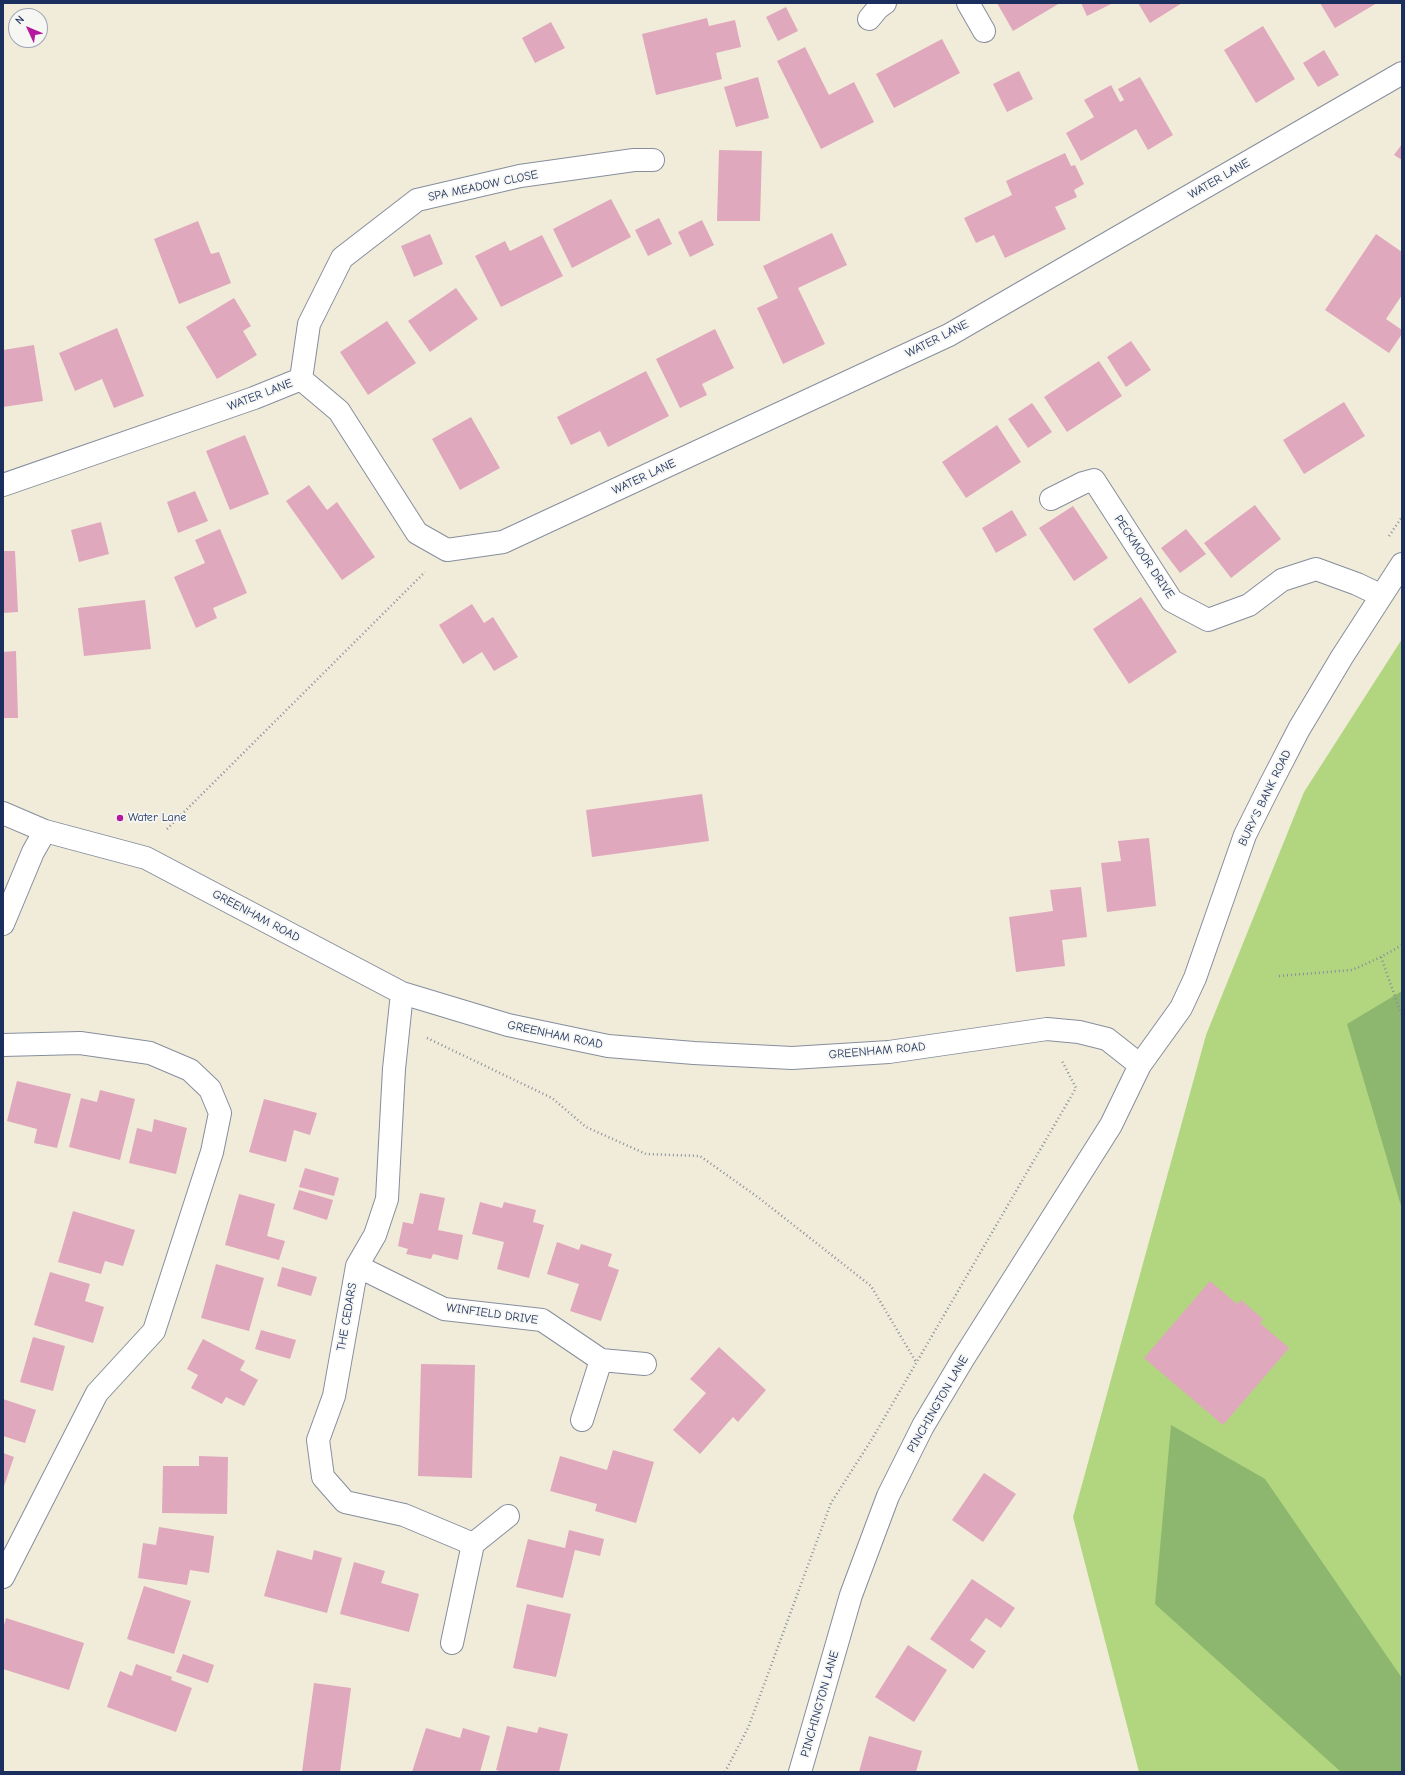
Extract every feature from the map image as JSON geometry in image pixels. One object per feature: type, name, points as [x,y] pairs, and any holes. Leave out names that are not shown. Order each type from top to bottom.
[{"type":"street","points":[[869,19],[878,8],[885,3]]},
{"type":"street","points":[[968,3],[984,31]]},
{"type":"street","name":"WATER LANE","points":[[3,485],[254,398],[301,380],[339,411],[417,533],[447,550],[503,542],[949,335],[1402,73]]},
{"type":"street","name":"SPA MEADOW CLOSE","points":[[301,380],[309,324],[342,258],[417,200],[520,176],[634,160],[653,160]]},
{"type":"street","name":"PECKMOOR DRIVE","points":[[1051,499],[1083,483],[1094,480],[1172,601],[1208,620],[1250,605],[1282,580],[1316,569],[1357,584],[1380,595]]},
{"type":"street","name":"BURY'S BANK ROAD","points":[[1140,1064],[1180,1008],[1195,978],[1245,835],[1268,789],[1299,730],[1380,595],[1402,564]]},
{"type":"street","name":"GREENHAM ROAD","points":[[3,813],[45,831],[146,858],[402,993],[508,1025],[608,1046],[694,1053],[792,1058],[889,1052],[1047,1029],[1079,1032],[1108,1039],[1140,1064]]},
{"type":"street","points":[[3,924],[34,852],[45,831]]},
{"type":"street","name":"THE CEDARS","points":[[402,993],[400,1025],[394,1069],[387,1199],[375,1235],[356,1266],[334,1396],[318,1440],[323,1477],[345,1502],[404,1515],[473,1544]]},
{"type":"street","points":[[3,1045],[80,1043],[150,1053],[190,1070],[210,1089],[220,1113],[212,1152],[154,1331],[97,1393],[3,1577]]},
{"type":"street","name":"PINCHINGTON LANE","points":[[800,1772],[851,1595],[888,1496],[923,1426],[963,1359],[1111,1125],[1140,1064]]},
{"type":"street","name":"WINFIELD DRIVE","points":[[356,1266],[444,1309],[542,1320],[602,1360],[645,1364]]},
{"type":"street","points":[[582,1420],[602,1360]]},
{"type":"street","points":[[452,1643],[473,1544],[508,1516]]},
{"type":"path","points":[[167,828],[447,550]]},
{"type":"path","points":[[1279,976],[1352,970],[1381,957],[1402,945]]},
{"type":"path","points":[[1381,957],[1402,1016]]},
{"type":"path","points":[[400,1025],[552,1098],[586,1127],[646,1154],[700,1156],[759,1198],[871,1286],[916,1362]]},
{"type":"path","points":[[725,1772],[748,1728],[831,1503],[872,1439],[1076,1088],[1062,1062],[1079,1032]]},
{"type":"green space","points":[[1402,639],[1402,1772],[1139,1772],[1073,1517],[1206,1035],[1304,792]]},
{"type":"green space","points":[[1402,991],[1402,1209],[1347,1024]]},
{"type":"green space","points":[[1171,1425],[1265,1479],[1402,1678],[1402,1772],[1341,1772],[1155,1604]]},
{"type":"building","points":[[997,3],[1060,3],[1013,31]]},
{"type":"building","points":[[1081,3],[1110,3],[1111,4],[1087,16]]},
{"type":"building","points":[[1138,3],[1182,3],[1150,23]]},
{"type":"building","points":[[1320,3],[1377,3],[1335,28]]},
{"type":"building","points":[[786,7],[798,31],[778,41],[766,17]]},
{"type":"building","points":[[707,18],[709,26],[735,20],[741,47],[716,53],[722,79],[656,95],[642,34]]},
{"type":"building","points":[[551,22],[565,48],[535,63],[522,38]]},
{"type":"building","points":[[1263,26],[1295,79],[1256,103],[1224,50]]},
{"type":"building","points":[[942,39],[960,73],[894,108],[876,74]]},
{"type":"building","points":[[805,47],[829,95],[854,82],[874,122],[821,149],[777,61]]},
{"type":"building","points":[[1324,50],[1339,75],[1318,87],[1303,63]]},
{"type":"building","points":[[1019,71],[1033,99],[1007,112],[993,84]]},
{"type":"building","points":[[758,77],[769,118],[736,127],[724,87]]},
{"type":"building","points":[[1140,77],[1173,135],[1148,150],[1136,129],[1081,161],[1066,133],[1094,117],[1084,100],[1111,85],[1120,102],[1124,100],[1118,89]]},
{"type":"building","points":[[1402,144],[1402,160],[1394,155]]},
{"type":"building","points":[[719,150],[762,151],[760,221],[717,221]]},
{"type":"building","points":[[1065,153],[1071,166],[1075,165],[1084,184],[1074,190],[1077,197],[1055,207],[1066,229],[1005,258],[994,235],[976,243],[964,218],[1012,195],[1006,181]]},
{"type":"building","points":[[611,199],[631,237],[572,268],[553,229]]},
{"type":"building","points":[[659,218],[672,244],[648,256],[635,230]]},
{"type":"building","points":[[702,220],[714,245],[690,257],[678,232]]},
{"type":"building","points":[[198,221],[211,254],[219,252],[231,283],[179,304],[154,239]]},
{"type":"building","points":[[832,233],[847,265],[798,288],[825,344],[783,364],[757,308],[778,298],[763,266]]},
{"type":"building","points":[[430,234],[443,264],[414,277],[401,246]]},
{"type":"building","points":[[1376,234],[1402,252],[1402,295],[1386,319],[1402,330],[1402,334],[1389,353],[1325,310]]},
{"type":"building","points":[[542,235],[563,276],[501,307],[475,256],[505,241],[510,251]]},
{"type":"building","points":[[456,288],[478,319],[430,352],[408,321]]},
{"type":"building","points":[[234,298],[251,326],[243,331],[257,355],[217,379],[186,327]]},
{"type":"building","points":[[387,321],[416,363],[368,395],[340,352]]},
{"type":"building","points":[[117,328],[144,396],[114,408],[102,379],[75,391],[59,353]]},
{"type":"building","points":[[715,329],[734,368],[702,384],[707,395],[680,408],[656,359]]},
{"type":"building","points":[[1131,341],[1151,370],[1126,387],[1107,357]]},
{"type":"building","points":[[34,345],[43,401],[3,407],[3,350]]},
{"type":"building","points":[[1099,361],[1122,396],[1067,432],[1044,397]]},
{"type":"building","points":[[646,371],[669,416],[608,447],[600,431],[571,445],[557,417]]},
{"type":"building","points":[[1344,402],[1365,436],[1304,474],[1283,440]]},
{"type":"building","points":[[1032,403],[1052,432],[1028,448],[1008,419]]},
{"type":"building","points":[[471,417],[500,468],[460,490],[432,439]]},
{"type":"building","points":[[997,425],[1021,462],[966,498],[942,462]]},
{"type":"building","points":[[245,435],[269,494],[230,510],[206,451]]},
{"type":"building","points":[[309,485],[327,510],[337,502],[375,557],[342,580],[286,501]]},
{"type":"building","points":[[195,491],[208,521],[178,533],[167,502]]},
{"type":"building","points":[[1255,505],[1281,539],[1231,578],[1204,543]]},
{"type":"building","points":[[1073,506],[1108,558],[1074,581],[1039,528]]},
{"type":"building","points":[[1012,510],[1027,535],[996,553],[982,528]]},
{"type":"building","points":[[101,522],[109,554],[79,562],[71,530]]},
{"type":"building","points":[[220,529],[247,593],[213,608],[217,618],[196,628],[174,577],[205,563],[195,540]]},
{"type":"building","points":[[1186,529],[1206,554],[1180,573],[1161,548]]},
{"type":"building","points":[[3,551],[15,551],[18,612],[3,613]]},
{"type":"building","points":[[1141,597],[1177,652],[1129,684],[1093,629]]},
{"type":"building","points":[[145,600],[151,649],[84,656],[78,608]]},
{"type":"building","points":[[472,604],[484,623],[493,617],[518,657],[494,671],[482,652],[463,664],[439,625]]},
{"type":"building","points":[[16,651],[18,718],[3,718],[3,652]]},
{"type":"building","points":[[702,794],[709,841],[592,857],[586,810]]},
{"type":"building","points":[[1149,838],[1156,906],[1107,912],[1101,863],[1121,861],[1118,841]]},
{"type":"building","points":[[1081,887],[1087,937],[1062,940],[1065,966],[1016,972],[1009,917],[1053,911],[1050,890]]},
{"type":"building","points":[[17,1081],[71,1094],[57,1148],[34,1143],[37,1129],[7,1121]]},
{"type":"building","points":[[100,1090],[135,1099],[120,1160],[69,1147],[81,1098],[97,1102]]},
{"type":"building","points":[[264,1099],[317,1113],[310,1135],[294,1130],[286,1162],[249,1152]]},
{"type":"building","points":[[154,1119],[187,1128],[176,1174],[129,1163],[137,1128],[152,1132]]},
{"type":"building","points":[[305,1168],[339,1178],[334,1196],[299,1187]]},
{"type":"building","points":[[299,1190],[333,1200],[327,1220],[293,1209]]},
{"type":"building","points":[[420,1193],[445,1198],[438,1230],[463,1235],[458,1260],[433,1254],[431,1259],[406,1254],[408,1249],[398,1246],[403,1222],[413,1224]]},
{"type":"building","points":[[239,1194],[275,1204],[267,1236],[285,1241],[279,1260],[225,1245]]},
{"type":"building","points":[[480,1202],[502,1208],[504,1202],[536,1210],[533,1222],[544,1225],[529,1278],[497,1269],[504,1242],[472,1234]]},
{"type":"building","points":[[73,1211],[135,1230],[123,1266],[105,1261],[101,1274],[58,1262]]},
{"type":"building","points":[[557,1242],[579,1250],[581,1244],[612,1254],[608,1266],[619,1270],[601,1321],[570,1311],[579,1284],[547,1274]]},
{"type":"building","points":[[216,1264],[264,1278],[249,1331],[201,1318]]},
{"type":"building","points":[[282,1267],[317,1277],[311,1296],[277,1286]]},
{"type":"building","points":[[50,1272],[90,1284],[85,1301],[104,1307],[93,1343],[34,1325]]},
{"type":"building","points":[[1210,1281],[1237,1304],[1241,1300],[1263,1319],[1260,1323],[1289,1348],[1223,1425],[1144,1358]]},
{"type":"building","points":[[261,1330],[296,1340],[290,1359],[255,1349]]},
{"type":"building","points":[[33,1337],[65,1346],[53,1391],[20,1382]]},
{"type":"building","points":[[203,1339],[245,1361],[240,1370],[258,1380],[244,1406],[226,1397],[222,1404],[191,1388],[198,1375],[187,1369]]},
{"type":"building","points":[[719,1347],[766,1390],[738,1422],[733,1417],[700,1454],[673,1430],[706,1393],[690,1379]]},
{"type":"building","points":[[421,1364],[475,1365],[472,1478],[418,1476]]},
{"type":"building","points":[[3,1399],[36,1410],[25,1443],[3,1436]]},
{"type":"building","points":[[613,1450],[654,1462],[636,1523],[595,1511],[597,1504],[550,1491],[560,1456],[607,1470]]},
{"type":"building","points":[[3,1453],[14,1457],[3,1489]]},
{"type":"building","points":[[199,1456],[228,1457],[227,1514],[162,1513],[163,1466],[199,1466]]},
{"type":"building","points":[[984,1473],[1016,1494],[983,1542],[952,1520]]},
{"type":"building","points":[[159,1527],[214,1536],[209,1573],[190,1570],[187,1585],[138,1578],[143,1543],[156,1545]]},
{"type":"building","points":[[569,1530],[604,1539],[600,1556],[575,1550],[563,1598],[516,1587],[528,1539],[565,1548]]},
{"type":"building","points":[[277,1550],[312,1560],[314,1550],[342,1558],[327,1613],[264,1596]]},
{"type":"building","points":[[354,1562],[385,1571],[381,1583],[419,1594],[409,1632],[340,1614]]},
{"type":"building","points":[[972,1579],[1015,1608],[1001,1628],[986,1618],[970,1640],[986,1651],[973,1669],[930,1639]]},
{"type":"building","points":[[144,1586],[191,1601],[174,1654],[127,1639]]},
{"type":"building","points":[[527,1604],[571,1614],[556,1677],[513,1668]]},
{"type":"building","points":[[6,1618],[84,1643],[69,1690],[3,1669],[3,1629]]},
{"type":"building","points":[[908,1645],[947,1670],[914,1722],[875,1697]]},
{"type":"building","points":[[183,1654],[214,1665],[208,1683],[176,1672]]},
{"type":"building","points":[[136,1664],[172,1677],[171,1680],[192,1688],[176,1732],[107,1707],[120,1671],[132,1676]]},
{"type":"building","points":[[314,1683],[351,1688],[340,1772],[302,1772]]},
{"type":"building","points":[[507,1726],[537,1733],[539,1727],[568,1734],[559,1772],[504,1772],[496,1770]]},
{"type":"building","points":[[426,1728],[460,1738],[463,1728],[490,1736],[480,1772],[412,1772]]},
{"type":"building","points":[[869,1736],[922,1751],[916,1772],[859,1772]]},
{"type":"place","name":"Water Lane","points":[[120,818]]}]
